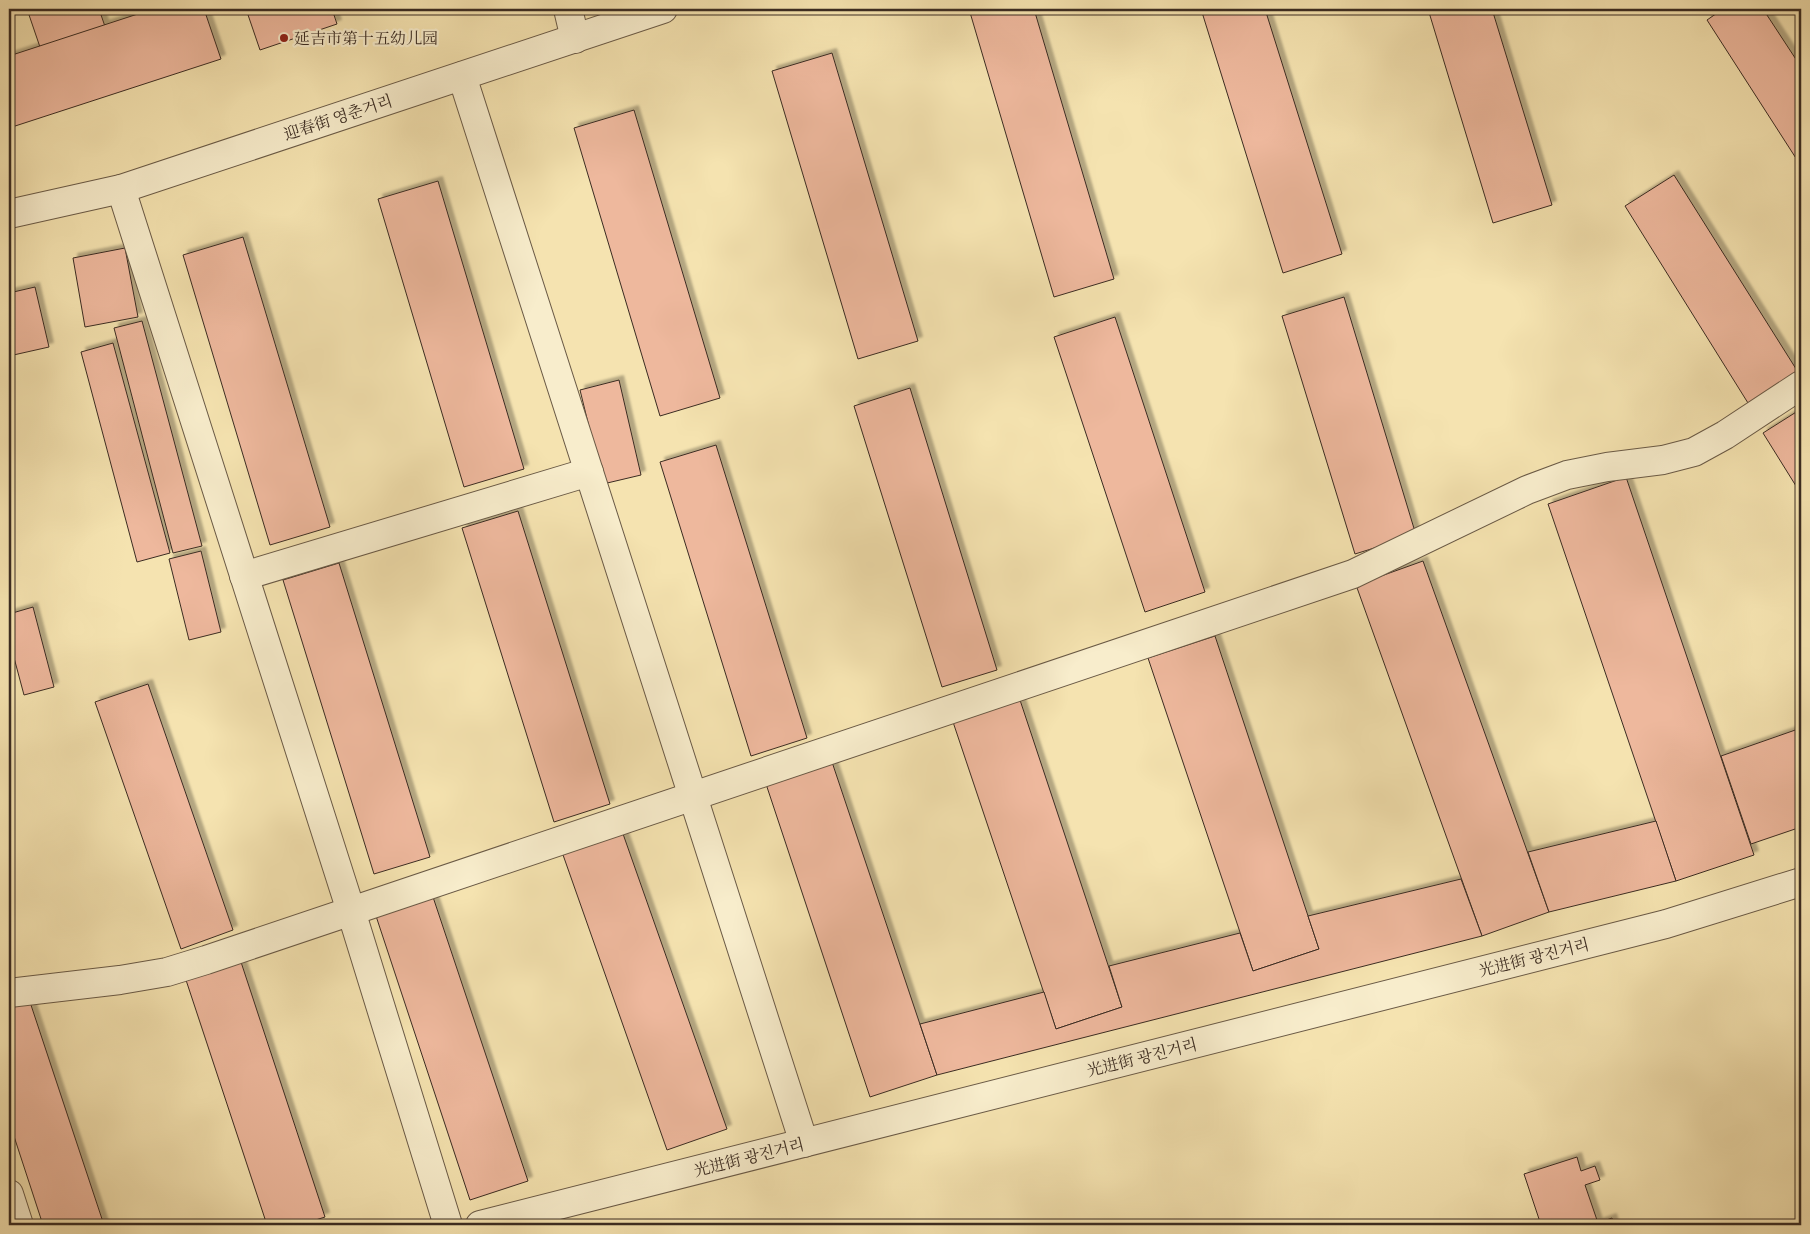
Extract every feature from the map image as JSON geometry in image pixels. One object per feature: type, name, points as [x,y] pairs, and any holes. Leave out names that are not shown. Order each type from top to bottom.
[{"type":"street","points":[[568,9],[576,39]]},
{"type":"street","name":"迎春街 영춘거리","points":[[9,214],[121,189],[663,9]]},
{"type":"street","points":[[462,76],[804,1143]]},
{"type":"street","points":[[121,189],[351,911],[448,1225]]},
{"type":"street","points":[[9,992],[120,980],[167,972],[1353,574],[1527,490],[1567,474],[1663,460],[1694,452],[1725,435],[1801,385]]},
{"type":"street","points":[[244,576],[589,472]]},
{"type":"street","name":"光进街 광진거리","points":[[480,1225],[1666,924],[1801,882]]},
{"type":"street","points":[[9,1194],[19,1225]]},
{"type":"building","points":[[27,9],[99,9],[122,76],[57,97]]},
{"type":"building","points":[[153,9],[204,9],[221,59],[9,128],[9,56]]},
{"type":"building","points":[[246,9],[332,9],[337,24],[260,50]]},
{"type":"building","points":[[969,9],[1034,9],[1114,279],[1054,297]]},
{"type":"building","points":[[1201,9],[1265,9],[1342,254],[1283,273]]},
{"type":"building","points":[[1428,9],[1492,9],[1552,205],[1493,223]]},
{"type":"building","points":[[1723,9],[1763,9],[1801,67],[1801,166],[1707,20]]},
{"type":"building","points":[[832,53],[918,341],[858,359],[772,71]]},
{"type":"building","points":[[634,110],[720,398],[660,416],[574,128]]},
{"type":"building","points":[[1674,175],[1798,372],[1748,403],[1625,206]]},
{"type":"building","points":[[438,181],[524,469],[464,487],[378,199]]},
{"type":"building","points":[[243,237],[330,527],[270,545],[183,255]]},
{"type":"building","points":[[125,248],[138,317],[85,327],[73,258]]},
{"type":"building","points":[[35,287],[49,347],[9,356],[9,293]]},
{"type":"building","points":[[1344,297],[1416,535],[1355,554],[1282,316]]},
{"type":"building","points":[[1115,317],[1205,592],[1145,612],[1054,337]]},
{"type":"building","points":[[142,321],[202,546],[173,553],[114,328]]},
{"type":"building","points":[[113,343],[170,553],[137,562],[81,352]]},
{"type":"building","points":[[619,380],[641,475],[603,484],[580,390]]},
{"type":"building","points":[[910,388],[997,670],[942,687],[854,406]]},
{"type":"building","points":[[1801,409],[1801,494],[1763,433]]},
{"type":"building","points":[[716,445],[807,738],[751,756],[660,462]]},
{"type":"building","points":[[1626,477],[1754,855],[1676,881],[1548,504]]},
{"type":"building","points":[[518,511],[610,804],[554,822],[462,528]]},
{"type":"building","points":[[201,551],[221,632],[189,640],[169,559]]},
{"type":"building","points":[[1423,561],[1549,912],[1482,936],[1356,585]]},
{"type":"building","points":[[339,563],[430,857],[374,874],[283,580]]},
{"type":"building","points":[[33,607],[54,687],[24,695],[9,639],[9,614]]},
{"type":"building","points":[[1215,636],[1319,949],[1253,971],[1148,658]]},
{"type":"building","points":[[148,684],[233,930],[181,949],[95,702]]},
{"type":"building","points":[[1018,694],[1122,1007],[1056,1029],[951,716]]},
{"type":"building","points":[[1801,728],[1801,827],[1751,844],[1721,756]]},
{"type":"building","points":[[832,762],[937,1075],[870,1097],[766,784]]},
{"type":"building","points":[[1656,821],[1676,881],[1549,912],[1528,852]]},
{"type":"building","points":[[622,831],[727,1129],[667,1150],[562,852]]},
{"type":"building","points":[[1461,879],[1482,936],[937,1075],[920,1024],[1044,992],[1056,1029],[1122,1007],[1109,966],[1240,933],[1253,971],[1319,949],[1308,916]]},
{"type":"building","points":[[433,897],[528,1181],[470,1200],[376,916]]},
{"type":"building","points":[[240,959],[325,1217],[300,1225],[267,1225],[185,977]]},
{"type":"building","points":[[28,996],[104,1225],[43,1225],[9,1121],[9,1003]]},
{"type":"building","points":[[1577,1157],[1581,1171],[1595,1166],[1600,1180],[1585,1185],[1598,1223],[1612,1218],[1614,1225],[1541,1225],[1524,1174]]},
{"type":"place","name":"延吉市第十五幼儿园","points":[[284,38]]}]
